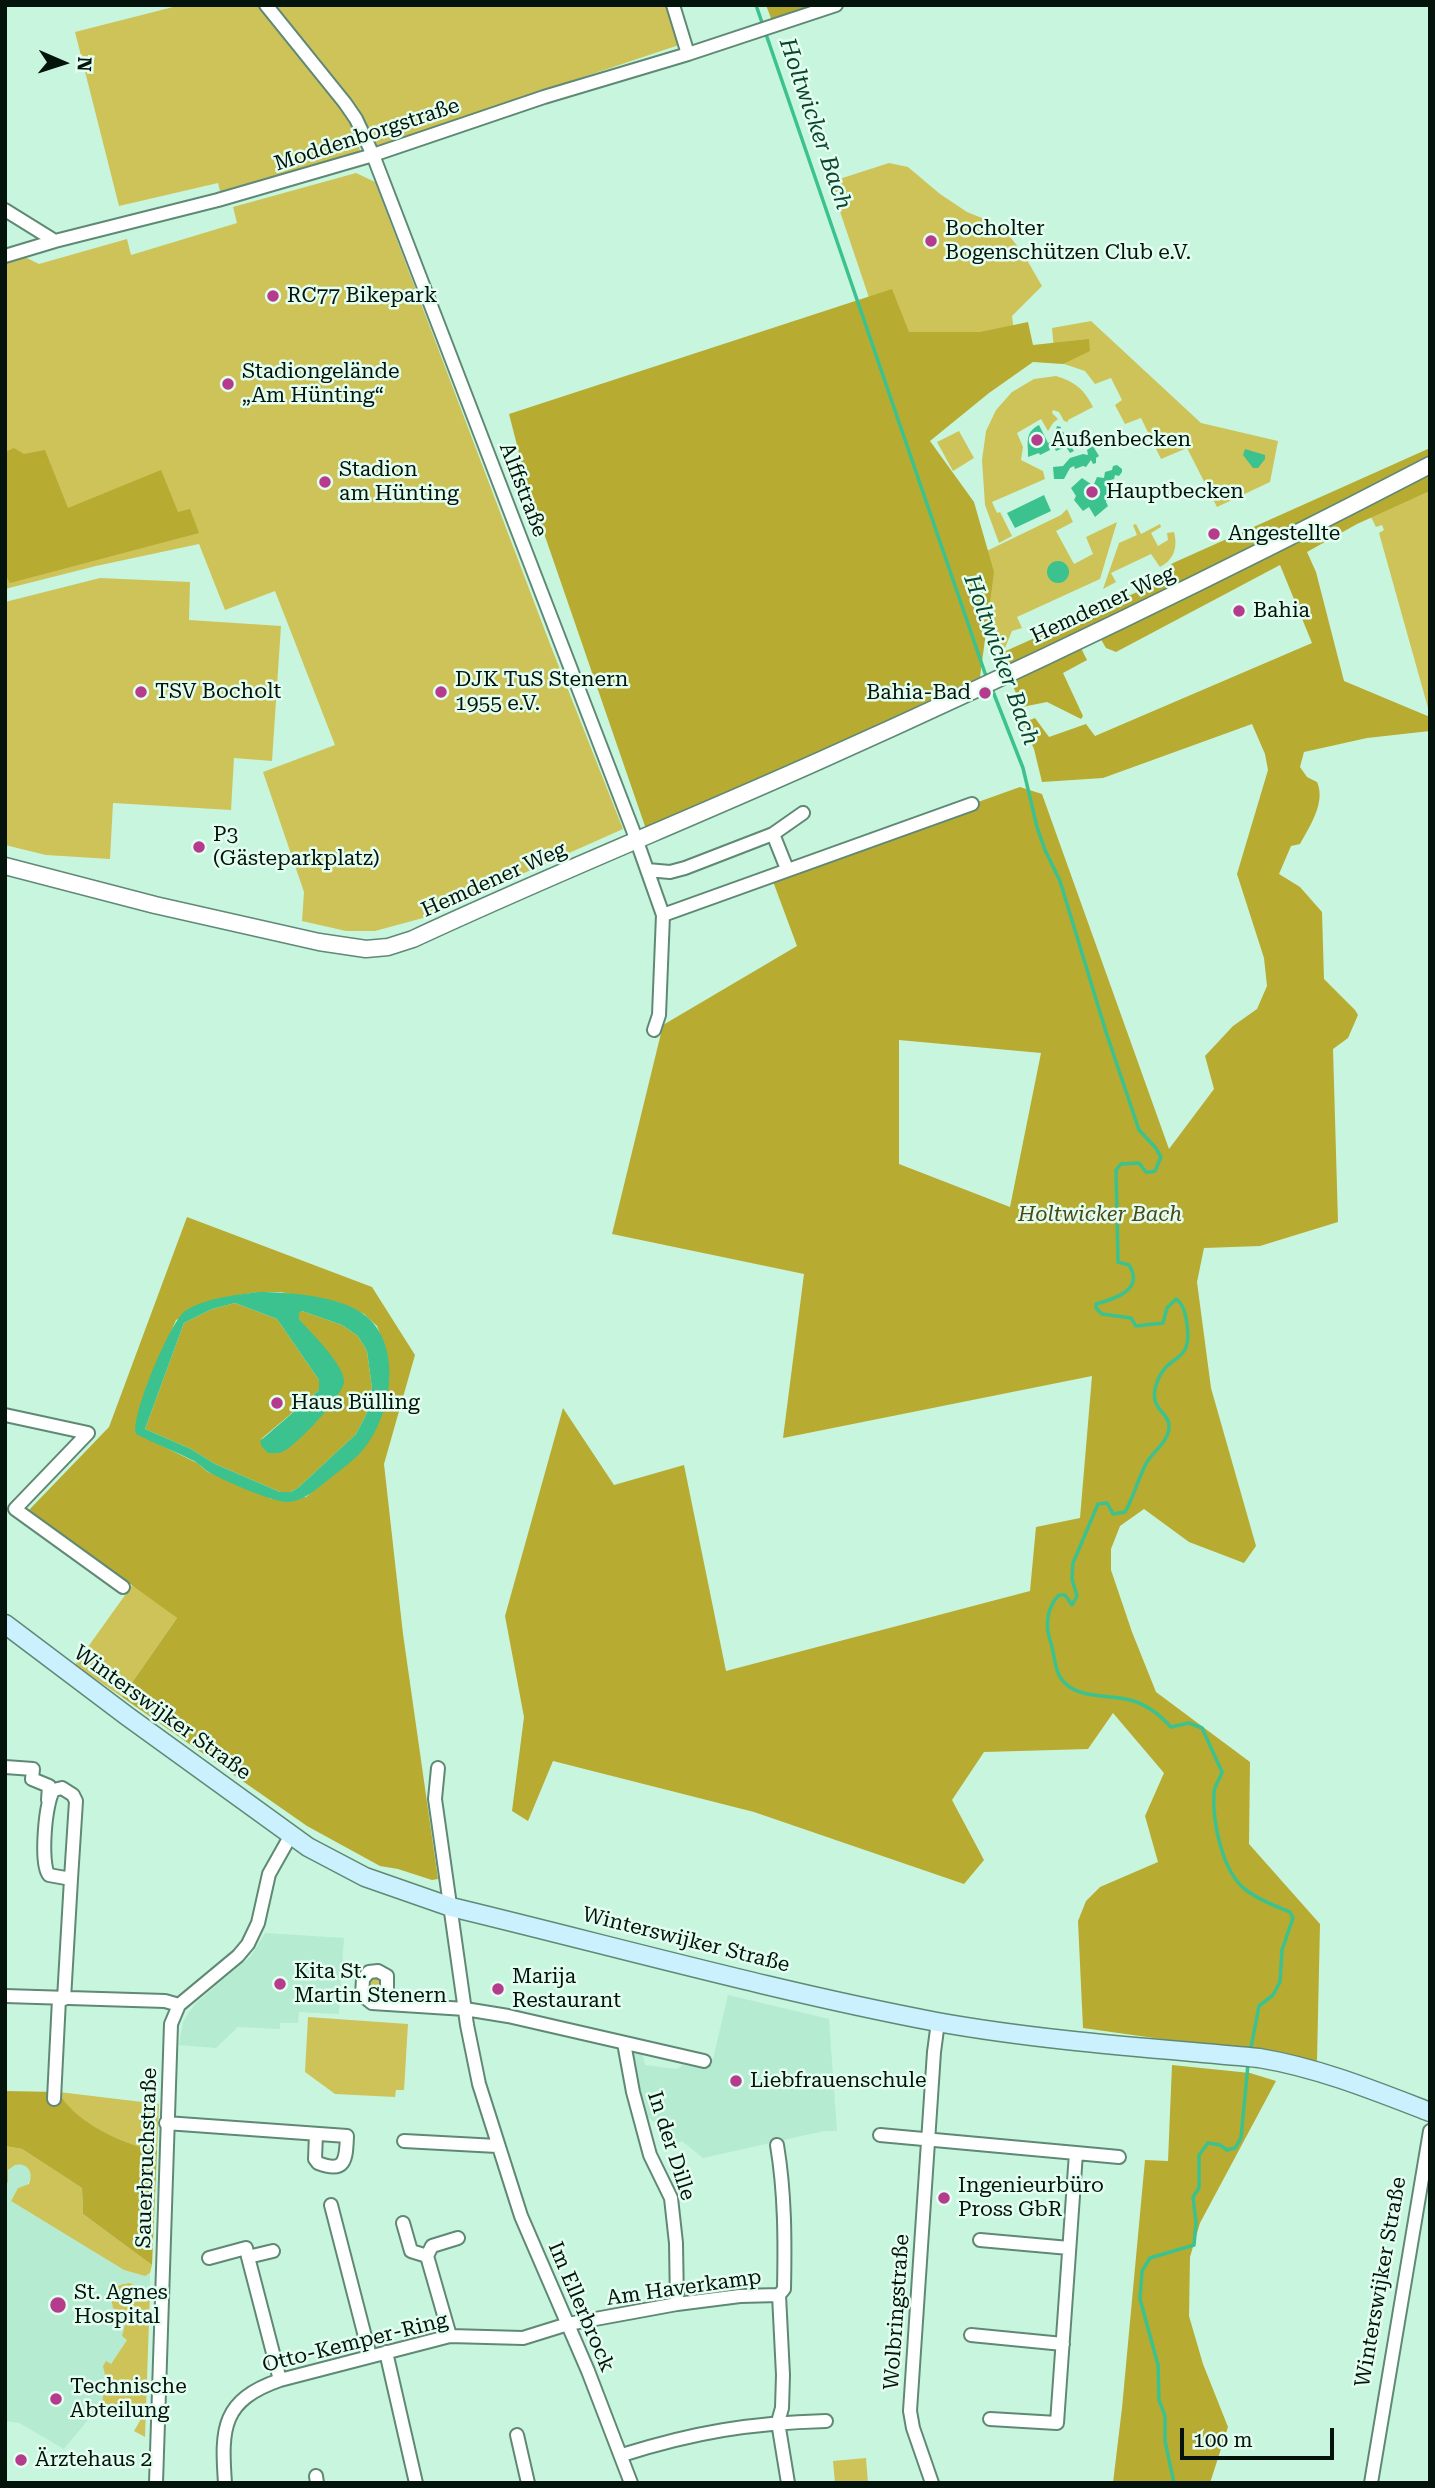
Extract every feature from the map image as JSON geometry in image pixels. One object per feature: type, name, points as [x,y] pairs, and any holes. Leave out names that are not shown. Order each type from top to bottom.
[{"type":"main road","name":"Winterswijker Straße","points":[[5,1624],[125,1715],[308,1846],[365,1877],[451,1907],[829,1999],[938,2022],[1009,2033],[1259,2058],[1294,2064],[1347,2079],[1430,2112]]},
{"type":"street","name":"Alffstraße","points":[[267,5],[345,103],[373,155],[636,840]]},
{"type":"street","points":[[673,5],[688,54]]},
{"type":"street","name":"Moddenborgstraße","points":[[5,256],[218,201],[373,155],[544,97],[758,32],[836,5]]},
{"type":"street","points":[[5,210],[55,241]]},
{"type":"street","name":"Hemdener Weg","points":[[5,866],[155,905],[306,939],[366,949],[388,947],[413,939],[821,760],[977,688],[1263,552],[1430,465]]},
{"type":"street","points":[[663,915],[972,804]]},
{"type":"street","points":[[647,870],[670,872],[685,868],[773,834],[803,813]]},
{"type":"street","points":[[773,834],[787,869]]},
{"type":"street","points":[[636,840],[663,915],[660,1004],[654,1030]]},
{"type":"street","points":[[5,1415],[88,1433],[15,1509],[123,1587]]},
{"type":"street","points":[[5,1767],[33,1769],[32,1779],[49,1786],[45,1871],[56,1878],[71,1879]]},
{"type":"street","name":"Im Ellerbrock","points":[[438,1768],[435,1799],[465,2009],[479,2084],[521,2216],[622,2455],[631,2483]]},
{"type":"street","points":[[48,1801],[54,1790],[62,1788],[73,1795],[76,1801],[54,2099]]},
{"type":"street","points":[[5,1996],[165,2001],[179,2005],[238,1956],[248,1944],[258,1923],[269,1874],[291,1835]]},
{"type":"street","points":[[387,2004],[465,2009],[704,2062]]},
{"type":"street","name":"Sauerbruchstraße","points":[[156,2483],[166,2123],[171,2024],[179,2005]]},
{"type":"street","name":"Wolbringstraße","points":[[932,2483],[910,2411],[938,2022]]},
{"type":"street","name":"In der Dille","points":[[624,2043],[633,2092],[650,2155],[671,2198],[676,2243],[677,2304]]},
{"type":"street","points":[[166,2123],[316,2134]]},
{"type":"street","name":"Winterswijker Straße","points":[[1371,2483],[1430,2131]]},
{"type":"street","points":[[880,2135],[1119,2157]]},
{"type":"street","points":[[404,2141],[497,2147]]},
{"type":"street","name":"Am Haverkamp","points":[[568,2324],[677,2304],[740,2296],[779,2295],[784,2289],[786,2228],[783,2178],[777,2145]]},
{"type":"street","points":[[990,2419],[1057,2423],[1076,2153]]},
{"type":"street","points":[[331,2205],[370,2356]]},
{"type":"street","points":[[403,2223],[411,2251],[427,2256]]},
{"type":"street","points":[[450,2336],[427,2256],[432,2245],[458,2238]]},
{"type":"street","points":[[980,2240],[1069,2248]]},
{"type":"street","points":[[208,2258],[246,2248],[280,2380]]},
{"type":"street","points":[[248,2257],[274,2251]]},
{"type":"street","points":[[779,2295],[783,2375],[782,2408],[778,2422],[788,2483]]},
{"type":"street","name":"Otto-Kemper-Ring","points":[[225,2483],[222,2443],[228,2420],[240,2401],[257,2388],[450,2336],[523,2338],[568,2324]]},
{"type":"street","points":[[971,2335],[1063,2344]]},
{"type":"street","points":[[386,2352],[416,2483]]},
{"type":"street","points":[[622,2455],[694,2434],[778,2422],[827,2421]]},
{"type":"street","points":[[517,2435],[528,2483]]},
{"type":"shaded area","points":[[181,5],[258,5],[342,106],[353,125],[361,154],[221,195],[218,183],[119,206],[75,32]]},
{"type":"shaded area","points":[[276,5],[666,5],[679,45],[377,146],[366,123]]},
{"type":"shaded area","name":"Bocholter Bogenschützen Club e.V.","points":[[889,163],[908,167],[967,212],[1002,226],[1024,255],[1042,286],[1012,316],[1014,332],[884,342],[830,182]]},
{"type":"shaded area","name":"Stadiongelände „Am Hünting“","points":[[356,173],[375,182],[623,829],[423,918],[375,931],[346,931],[302,921],[304,892],[263,772],[335,745],[275,591],[225,610],[199,544],[5,589],[5,263],[25,257],[39,264],[127,239],[131,255],[237,223],[233,207]]},
{"type":"shaded area","points":[[1091,321],[1201,423],[1278,441],[1270,482],[1217,507],[1187,448],[1161,459],[1141,418],[1125,424],[1115,405],[1122,400],[1111,378],[1095,384],[1085,371],[1055,361],[1052,328]]},
{"type":"shaded area","points":[[1056,376],[1078,387],[1093,407],[1068,422],[1064,421],[1059,412],[1053,410],[1052,413],[1058,419],[1048,431],[1041,419],[1017,433],[1023,447],[1021,460],[1043,471],[1045,479],[992,502],[1012,536],[999,543],[985,505],[982,460],[986,431],[996,410],[1012,392],[1034,379]]},
{"type":"shaded area","name":"Außenbecken","points":[[1039,425],[1048,443],[1052,442],[1057,426],[1061,427],[1060,430],[1067,435],[1074,451],[1070,453],[1063,442],[1063,448],[1056,451],[1053,445],[1049,447],[1050,450],[1040,455],[1039,453],[1028,457],[1029,436]]},
{"type":"shaded area","points":[[959,431],[974,458],[953,471],[937,442]]},
{"type":"shaded area","points":[[1093,446],[1099,456],[1096,463],[1093,464],[1091,460],[1086,467],[1075,469],[1074,466],[1064,479],[1054,479],[1053,467],[1063,466],[1070,458],[1088,455],[1087,450]]},
{"type":"shaded area","points":[[1245,449],[1265,455],[1258,468],[1253,468],[1243,455]]},
{"type":"shaded area","name":"Hauptbecken","points":[[1117,465],[1122,472],[1107,481],[1106,485],[1110,490],[1106,502],[1108,506],[1095,517],[1089,507],[1083,511],[1074,500],[1076,496],[1071,488],[1082,478],[1094,484],[1097,477],[1104,478],[1105,472]]},
{"type":"shaded area","points":[[1430,491],[1430,715],[1379,533],[1384,530],[1382,525],[1376,527],[1371,517]]},
{"type":"shaded area","points":[[1044,495],[1051,511],[1015,528],[1007,513]]},
{"type":"shaded area","points":[[1067,509],[1073,522],[1056,531],[1074,564],[1093,554],[1086,537],[1117,522],[1100,579],[1017,617],[1022,628],[1012,631],[1005,648],[997,649],[966,561],[1061,515]]},
{"type":"shaded area","points":[[1136,524],[1141,534],[1160,524],[1161,527],[1151,533],[1158,546],[1168,540],[1167,533],[1174,532],[1175,548],[1172,557],[1160,567],[1151,554],[1111,573],[1116,582],[1103,589],[1119,543],[1137,535],[1133,525]]},
{"type":"shaded area","points":[[1058,561],[1066,564],[1069,572],[1066,580],[1058,583],[1050,580],[1047,572],[1050,564]]},
{"type":"shaded area","name":"TSV Bocholt","points":[[100,578],[190,582],[189,620],[281,626],[272,761],[234,758],[231,810],[113,803],[110,859],[46,855],[5,845],[5,602]]},
{"type":"shaded area","points":[[258,1292],[299,1294],[356,1309],[378,1329],[389,1364],[389,1384],[380,1422],[361,1452],[309,1494],[287,1502],[234,1484],[207,1471],[194,1461],[136,1434],[139,1409],[145,1391],[161,1350],[178,1319],[185,1311],[202,1303]],"holes":[[[235,1303],[277,1319],[319,1380],[319,1390],[260,1441],[268,1453],[282,1452],[299,1440],[329,1408],[344,1381],[332,1357],[299,1319],[299,1313],[302,1311],[342,1325],[358,1336],[367,1351],[372,1388],[366,1415],[356,1434],[291,1492],[280,1492],[215,1464],[191,1449],[145,1429],[184,1323],[212,1309]]]},
{"type":"shaded area","points":[[133,1584],[177,1618],[122,1697],[75,1665]]},
{"type":"shaded area","name":"Kita St. Martin Stenern","points":[[265,1933],[344,1938],[339,2014],[299,2012],[298,2023],[280,2023],[280,2029],[238,2027],[216,2048],[179,2045],[183,2022],[189,2012],[251,1956]]},
{"type":"shaded area","points":[[372,1975],[383,1978],[382,1996],[379,1999],[369,1997],[368,1982]]},
{"type":"shaded area","name":"Liebfrauenschule","points":[[728,1995],[829,2019],[837,2131],[824,2131],[703,2158],[682,2141],[665,2148],[656,2123],[644,2115],[633,2057],[636,2051],[642,2052],[645,2065],[677,2069],[683,2065],[706,2069],[709,2059],[713,2059]]},
{"type":"shaded area","points":[[308,2017],[408,2024],[404,2090],[396,2090],[395,2097],[335,2094],[305,2072]]},
{"type":"shaded area","points":[[59,2092],[159,2104],[157,2150],[131,2144],[101,2131],[75,2113]]},
{"type":"shaded area","points":[[5,2146],[22,2149],[82,2188],[83,2214],[152,2265],[150,2273],[145,2276],[124,2270],[11,2201],[18,2188],[29,2184],[31,2176],[26,2167],[15,2165],[8,2170],[5,2187]]},
{"type":"shaded area","name":"St. Agnes Hospital","points":[[21,2164],[30,2169],[31,2178],[27,2185],[18,2188],[11,2201],[124,2270],[145,2276],[150,2273],[150,2293],[130,2283],[114,2288],[126,2321],[127,2340],[111,2364],[102,2403],[64,2449],[19,2423],[5,2421],[5,2187],[8,2170]]},
{"type":"shaded area","points":[[130,2283],[150,2293],[145,2437],[134,2431],[141,2419],[102,2403],[106,2379],[103,2366],[106,2361],[111,2364],[127,2340],[122,2336],[126,2321],[122,2314],[113,2308],[110,2294],[118,2286]]},
{"type":"shaded area","points":[[866,2458],[868,2483],[835,2483],[833,2461]]},
{"type":"green space","points":[[766,5],[820,5],[772,21]]},
{"type":"green space","points":[[892,289],[909,332],[980,332],[1028,322],[1033,345],[1089,339],[1090,351],[1063,364],[1033,362],[989,393],[930,441],[974,502],[994,572],[980,677],[647,832],[527,484],[509,414]]},
{"type":"green space","points":[[14,448],[24,454],[45,450],[68,508],[161,470],[178,512],[190,509],[199,533],[10,583],[5,574],[5,452]]},
{"type":"green space","points":[[1430,448],[1430,491],[1357,524],[1307,552],[1316,572],[1344,681],[1430,717],[1430,731],[1367,738],[1304,752],[1300,767],[1307,777],[1317,782],[1320,798],[1312,822],[1300,844],[1291,846],[1279,874],[1300,887],[1322,912],[1324,979],[1358,1015],[1348,1038],[1333,1049],[1338,1222],[1260,1246],[1204,1248],[1197,1282],[1211,1388],[1256,1546],[1244,1563],[1189,1542],[1144,1509],[1120,1526],[1111,1549],[1111,1570],[1156,1692],[1250,1762],[1249,1844],[1320,1924],[1317,2061],[1083,2028],[1078,1921],[1086,1901],[1100,1887],[1158,1862],[1145,1816],[1164,1773],[1113,1713],[1088,1749],[984,1752],[952,1800],[984,1860],[964,1884],[754,1812],[553,1761],[528,1821],[512,1811],[524,1717],[505,1616],[563,1408],[614,1485],[684,1465],[726,1671],[1030,1591],[1036,1527],[1080,1518],[1092,1376],[783,1438],[804,1274],[612,1234],[663,1025],[797,946],[771,876],[1020,787],[1042,794],[1169,1149],[1214,1089],[1205,1056],[1233,1026],[1257,1009],[1267,986],[1264,958],[1237,874],[1268,770],[1265,754],[1252,724],[1103,778],[1042,782],[1034,749],[1022,723],[1035,718],[1049,737],[1086,724],[1095,736],[1312,643],[1280,565],[1116,652],[1106,648],[1099,636],[1080,646],[1087,660],[1063,673],[1083,716],[1081,719],[1047,702],[1022,707],[999,654],[1146,588],[1173,563]],"holes":[[[899,1040],[1041,1053],[1010,1207],[899,1164]]]},
{"type":"green space","points":[[187,1217],[372,1287],[415,1355],[384,1464],[403,1634],[438,1879],[432,1880],[380,1866],[307,1826],[122,1697],[177,1618],[29,1510],[109,1427]],"holes":[[[280,1292],[337,1302],[364,1314],[377,1326],[386,1350],[389,1375],[349,1462],[306,1497],[272,1499],[208,1472],[197,1463],[136,1433],[159,1360],[176,1320],[227,1297]]]},
{"type":"green space","points":[[235,1303],[277,1319],[319,1380],[319,1390],[260,1440],[336,1400],[298,1313],[302,1311],[342,1325],[358,1336],[367,1351],[372,1388],[366,1415],[356,1434],[291,1492],[280,1492],[215,1464],[191,1449],[145,1429],[184,1323],[212,1309]]},
{"type":"green space","points":[[1172,2065],[1250,2073],[1276,2081],[1200,2223],[1190,2257],[1189,2316],[1203,2364],[1228,2427],[1210,2483],[1113,2483],[1145,2160],[1168,2161]]},
{"type":"green space","points":[[5,2091],[59,2092],[76,2113],[102,2131],[131,2144],[157,2150],[152,2265],[83,2214],[82,2188],[22,2149],[5,2146]]},
{"type":"waterway","name":"Holtwicker Bach","points":[[756,5],[987,679]]},
{"type":"waterway","name":"Holtwicker Bach","points":[[992,689],[1023,768],[1037,827],[1060,881],[1139,1130],[1161,1157],[1155,1171],[1146,1172],[1139,1163],[1121,1164],[1116,1170],[1118,1262],[1129,1265],[1133,1281],[1125,1292],[1096,1304],[1096,1308],[1102,1314],[1131,1318],[1136,1326],[1163,1323],[1167,1308],[1176,1299],[1184,1310],[1188,1334],[1184,1351],[1162,1372],[1155,1391],[1156,1404],[1168,1421],[1167,1437],[1147,1462],[1125,1512],[1113,1514],[1107,1503],[1098,1504],[1073,1563],[1072,1579],[1077,1596],[1072,1605],[1065,1595],[1059,1595],[1055,1600],[1048,1616],[1048,1634],[1058,1674],[1074,1689],[1082,1693],[1121,1698],[1142,1704],[1171,1727],[1189,1723],[1202,1728],[1222,1772],[1215,1787],[1214,1804],[1217,1831],[1225,1859],[1238,1882],[1246,1890],[1290,1912],[1293,1918],[1282,1950],[1280,1982],[1273,1995],[1259,2006],[1250,2053]]},
{"type":"waterway","name":"Holtwicker Bach","points":[[1174,2483],[1165,2441],[1165,2416],[1159,2400],[1158,2365],[1140,2299],[1142,2271],[1150,2258],[1194,2245],[1196,2222],[1193,2197],[1199,2188],[1199,2155],[1208,2143],[1220,2145],[1227,2150],[1235,2148],[1241,2138],[1248,2064]]},
{"type":"place","name":"Bocholter Bogenschützen Club e.V.","points":[[931,241]]},
{"type":"place","name":"RC77 Bikepark","points":[[273,296]]},
{"type":"place","name":"Stadiongelände „Am Hünting“","points":[[228,384]]},
{"type":"place","name":"Außenbecken","points":[[1037,440]]},
{"type":"place","name":"Stadion am Hünting","points":[[325,482]]},
{"type":"place","name":"Hauptbecken","points":[[1092,492]]},
{"type":"place","name":"Angestellte","points":[[1214,534]]},
{"type":"place","name":"Bahia","points":[[1239,611]]},
{"type":"place","name":"TSV Bocholt","points":[[141,692]]},
{"type":"place","name":"DJK TuS Stenern 1955 e.V.","points":[[441,692]]},
{"type":"place","name":"Bahia-Bad","points":[[985,693]]},
{"type":"place","name":"P3 (Gästeparkplatz)","points":[[199,847]]},
{"type":"place","name":"Haus Bülling","points":[[277,1403]]},
{"type":"place","name":"Kita St. Martin Stenern","points":[[280,1984]]},
{"type":"place","name":"Marija Restaurant","points":[[498,1989]]},
{"type":"place","name":"Liebfrauenschule","points":[[736,2081]]},
{"type":"place","name":"Ingenieurbüro Pross GbR","points":[[944,2198]]},
{"type":"place","name":"St. Agnes Hospital","points":[[58,2305]]},
{"type":"place","name":"Technische Abteilung","points":[[56,2399]]},
{"type":"place","name":"Ärztehaus 2","points":[[21,2460]]}]
